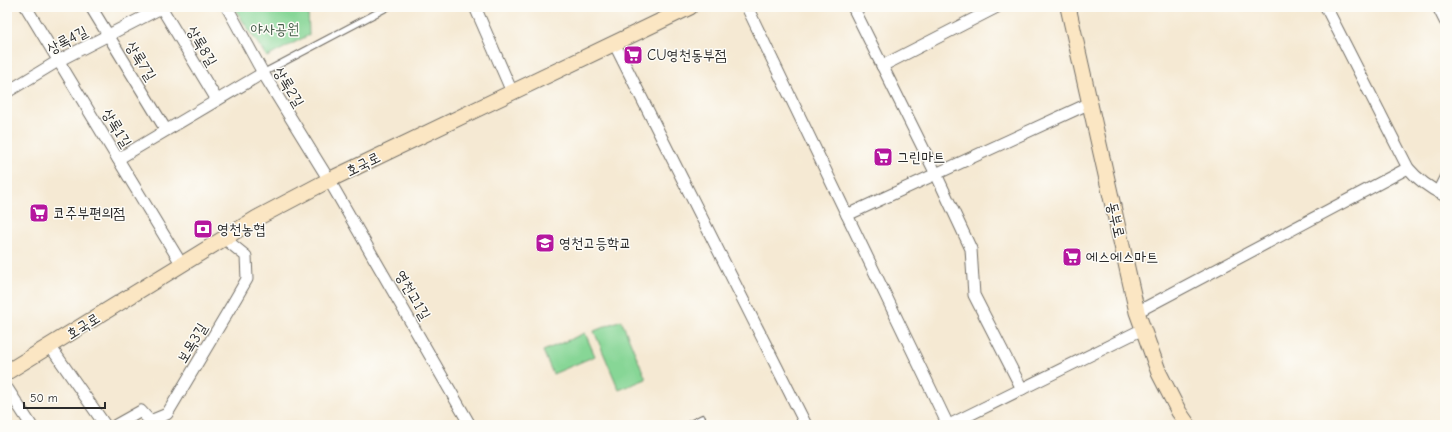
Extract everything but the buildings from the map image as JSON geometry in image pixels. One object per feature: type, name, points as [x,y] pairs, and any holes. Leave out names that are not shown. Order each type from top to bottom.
[{"type":"main road","name":"호국로","points":[[8,370],[50,346],[257,218],[329,180],[690,7]]},
{"type":"main road","name":"동부로","points":[[1068,7],[1137,312],[1159,373],[1179,412],[1188,425]]},
{"type":"street","name":"상록1길","points":[[26,7],[182,265]]},
{"type":"street","name":"상록7길","points":[[91,7],[166,130]]},
{"type":"street","name":"상록4길","points":[[7,92],[58,61],[162,7]]},
{"type":"street","name":"상록8길","points":[[162,7],[217,100]]},
{"type":"street","name":"상록2길","points":[[227,7],[263,73],[329,180]]},
{"type":"street","points":[[475,7],[512,92]]},
{"type":"street","points":[[747,7],[948,425],[1143,329]]},
{"type":"street","points":[[853,7],[971,248],[974,295],[1022,389]]},
{"type":"street","points":[[882,66],[997,7]]},
{"type":"street","points":[[1326,7],[1408,168],[1416,177],[1441,194],[1445,178]]},
{"type":"street","points":[[1438,7],[1445,21]]},
{"type":"street","points":[[614,43],[806,425]]},
{"type":"street","points":[[118,159],[263,73]]},
{"type":"street","points":[[847,215],[1090,103]]},
{"type":"street","points":[[1137,312],[1408,168]]},
{"type":"street","name":"영천고1길","points":[[329,180],[470,425]]},
{"type":"street","name":"보목3길","points":[[116,425],[142,411],[150,421],[167,414],[236,298],[247,279],[246,256],[225,239]]},
{"type":"street","name":"호국로","points":[[50,346],[105,425]]},
{"type":"street","points":[[7,388],[31,425]]},
{"type":"lane","points":[[263,73],[388,7]]},
{"type":"lane","points":[[688,425],[702,418],[705,425]]},
{"type":"green space","name":"야사공원","points":[[308,7],[309,35],[267,57],[234,8]]},
{"type":"green space","points":[[621,320],[646,379],[619,390],[594,331]]},
{"type":"green space","points":[[585,333],[595,356],[553,374],[543,351]]},
{"type":"place","name":"CU영천동부점","points":[[633,55]]},
{"type":"place","name":"그린마트","points":[[883,157]]},
{"type":"place","name":"코주부편의점","points":[[39,213]]},
{"type":"place","name":"영천농협","points":[[203,229]]},
{"type":"place","name":"영천고등학교","points":[[545,243]]},
{"type":"place","name":"에스에스마트","points":[[1072,257]]}]
